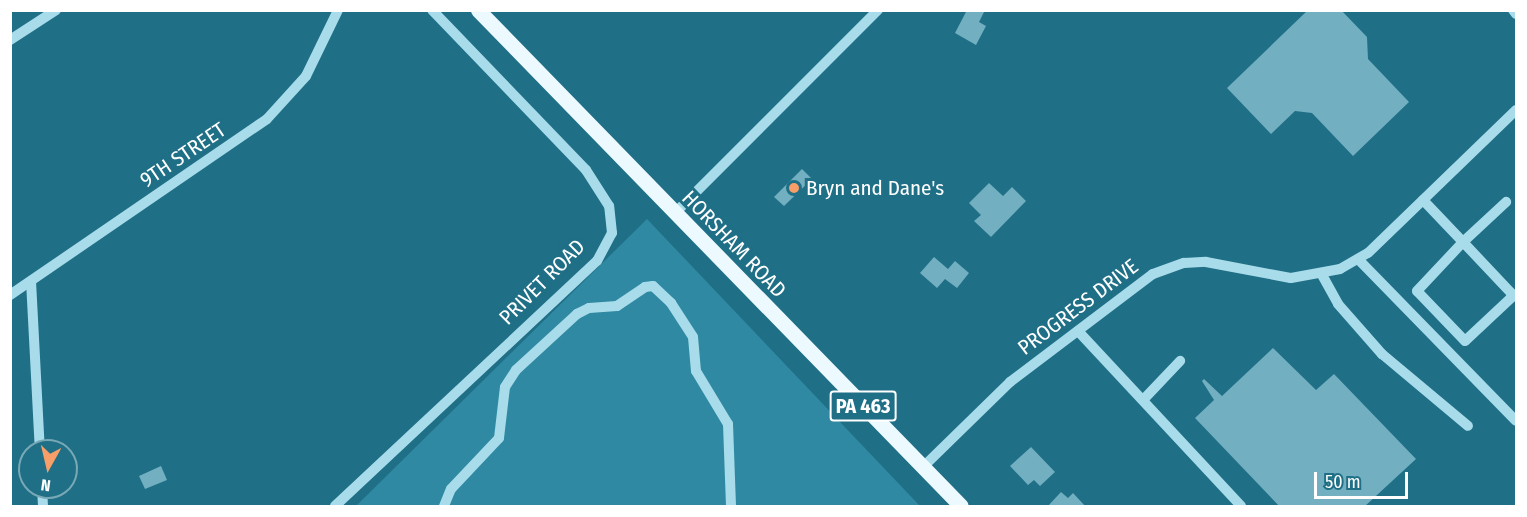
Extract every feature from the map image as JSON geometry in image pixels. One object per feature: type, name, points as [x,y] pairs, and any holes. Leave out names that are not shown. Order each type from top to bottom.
[{"type":"main road","name":"HORSHAM ROAD","points":[[478,10],[961,507]]},
{"type":"street","points":[[10,40],[56,10]]},
{"type":"street","name":"9TH STREET","points":[[10,295],[267,119],[306,76],[338,10]]},
{"type":"street","name":"PRIVET ROAD","points":[[335,507],[597,261],[612,233],[609,206],[586,170],[432,10]]},
{"type":"street","points":[[675,213],[878,10]]},
{"type":"street","points":[[1513,10],[1516,14]]},
{"type":"street","name":"PROGRESS DRIVE","points":[[923,467],[1010,382],[1152,274],[1184,263],[1206,262],[1291,278],[1340,269],[1358,259],[1424,200],[1516,110]]},
{"type":"street","points":[[1424,200],[1463,242],[1512,297],[1465,341],[1417,291],[1463,242],[1506,202]]},
{"type":"street","points":[[1358,259],[1516,421]]},
{"type":"street","points":[[1321,273],[1338,304],[1382,354],[1468,426]]},
{"type":"street","points":[[31,281],[39,439]]},
{"type":"street","points":[[444,507],[451,489],[499,438],[505,387],[516,370],[577,314],[589,308],[617,306],[645,287],[653,286],[671,303],[693,337],[696,372],[728,424],[731,507]]},
{"type":"street","points":[[1078,331],[1241,507]]},
{"type":"street","points":[[1143,400],[1180,361]]},
{"type":"shaded area","points":[[647,219],[920,506],[356,506]]},
{"type":"building","points":[[967,10],[985,10],[979,22],[986,26],[976,45],[955,33]]},
{"type":"building","points":[[1308,10],[1341,10],[1367,37],[1368,59],[1409,102],[1353,156],[1312,113],[1295,111],[1271,134],[1227,88]]},
{"type":"building","name":"Bryn and Dane's","points":[[802,169],[812,179],[784,206],[774,197]]},
{"type":"building","points":[[989,183],[1003,196],[1012,187],[1026,201],[991,237],[974,221],[981,215],[969,203]]},
{"type":"building","points":[[934,257],[948,269],[955,261],[969,273],[957,288],[945,279],[937,288],[920,273]]},
{"type":"building","points":[[1273,348],[1316,390],[1334,374],[1416,459],[1364,507],[1280,507],[1195,418],[1214,400],[1202,381],[1204,379],[1222,396]]},
{"type":"building","points":[[1031,447],[1055,472],[1040,486],[1034,480],[1028,485],[1010,466]]},
{"type":"building","points":[[161,466],[167,480],[145,489],[139,476]]},
{"type":"building","points":[[1061,492],[1068,498],[1073,493],[1086,507],[1047,507]]},
{"type":"place","name":"Bryn and Dane's","points":[[794,188]]}]
